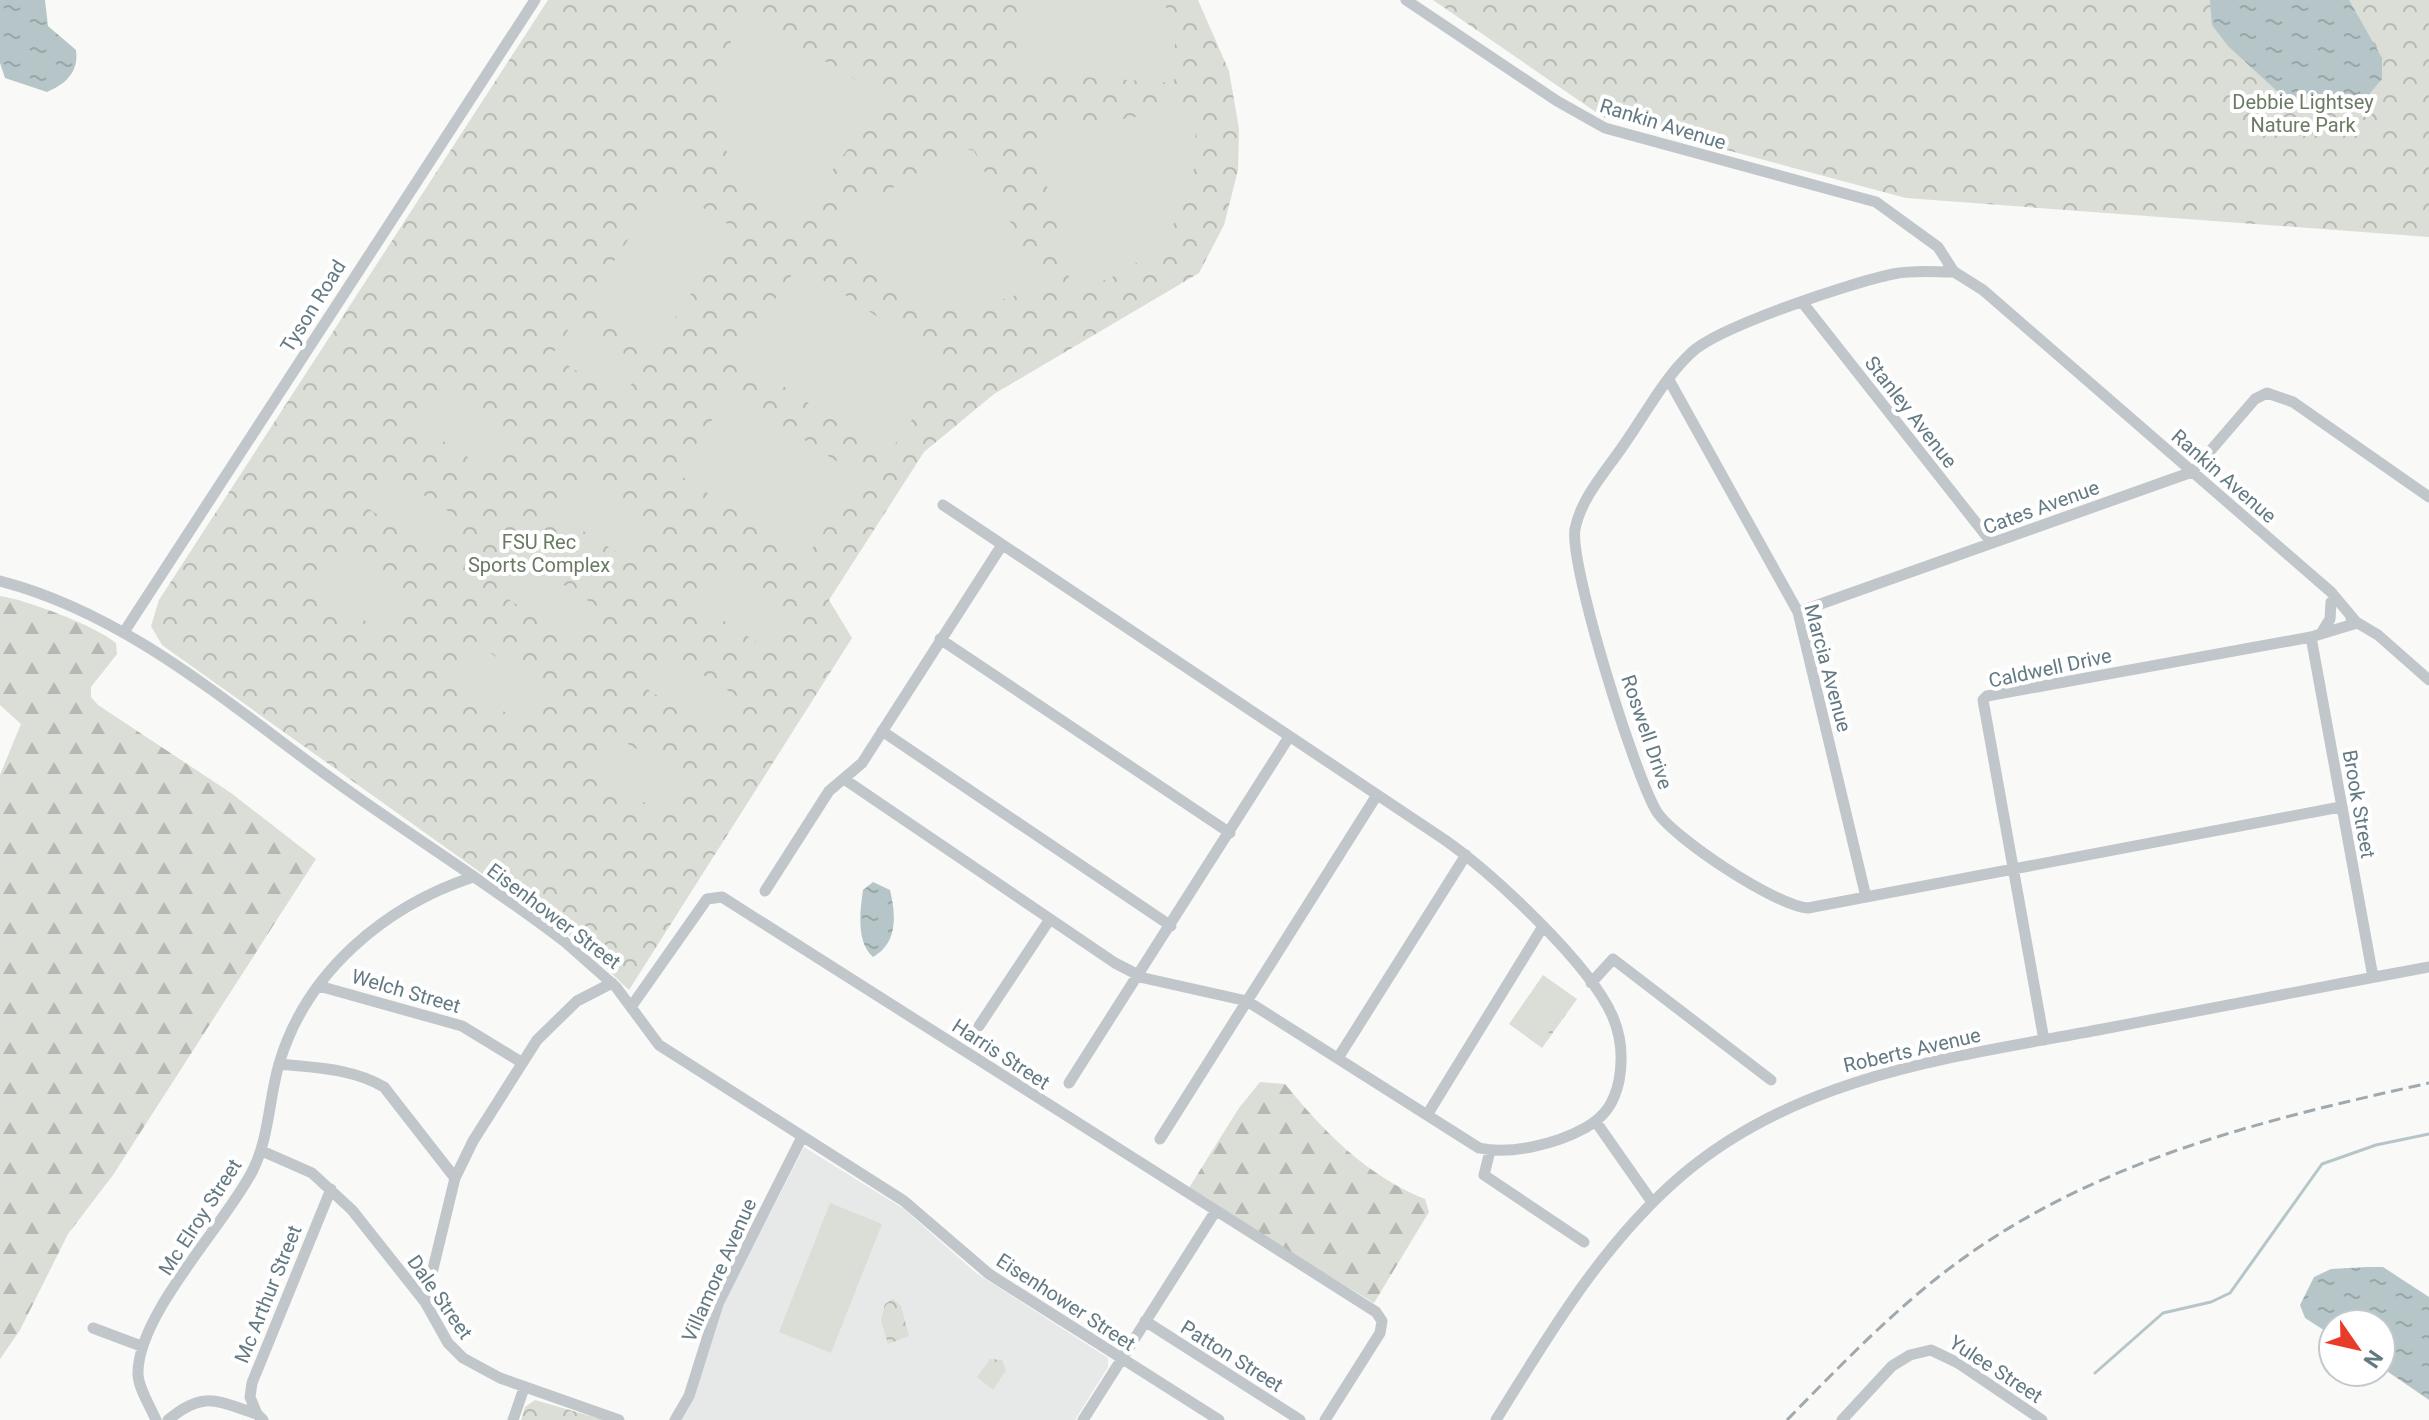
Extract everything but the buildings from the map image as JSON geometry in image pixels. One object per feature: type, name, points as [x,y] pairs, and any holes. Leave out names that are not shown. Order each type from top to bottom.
[{"type":"street","name":"Tyson Road","points":[[124,632],[411,185],[535,0]]},
{"type":"street","name":"Rankin Avenue","points":[[1406,0],[1596,124],[1876,202],[1891,209],[1927,240],[1954,272],[1983,290],[2192,472],[2322,586],[2357,623]]},
{"type":"street","name":"Roswell Drive","points":[[1954,272],[1897,274],[1802,302],[1697,348],[1669,380],[1585,502],[1578,517],[1574,544],[1614,694],[1658,813],[1675,832],[1783,903],[1808,908],[2340,807]]},
{"type":"street","name":"Stanley Avenue","points":[[1802,302],[1992,543]]},
{"type":"street","name":"Marcia Avenue","points":[[1669,380],[1798,612],[1866,897]]},
{"type":"street","name":"Cates Avenue","points":[[1798,612],[2192,472],[2255,399],[2267,393],[2293,402],[2429,497]]},
{"type":"street","points":[[844,779],[1050,919],[1139,975],[1247,1001],[1464,1140],[1490,1151],[1534,1145],[1596,1122],[1610,1107],[1618,1084],[1621,1051],[1612,1015],[1591,983],[1542,928],[1466,855],[943,505]]},
{"type":"street","points":[[765,891],[829,791],[862,763],[1002,545]]},
{"type":"street","name":"Eisenhower Street","points":[[0,581],[69,604],[124,632],[542,924],[612,983],[659,1045],[904,1201],[989,1274],[1219,1420]]},
{"type":"street","name":"Rankin Avenue","points":[[2322,586],[2331,602],[2378,635],[2429,680]]},
{"type":"street","points":[[2317,634],[2330,619],[2331,602]]},
{"type":"street","name":"Caldwell Drive","points":[[2044,1040],[1983,715],[1983,700],[1987,696],[2317,634],[2357,623]]},
{"type":"street","name":"Brook Street","points":[[2317,634],[2340,807],[2373,977]]},
{"type":"street","points":[[940,639],[1230,833]]},
{"type":"street","points":[[882,731],[1171,926]]},
{"type":"street","points":[[1069,1083],[1289,737]]},
{"type":"street","points":[[1160,1139],[1377,795]]},
{"type":"street","points":[[1338,1058],[1466,855]]},
{"type":"street","name":"Mc Elroy Street","points":[[141,1346],[194,1258],[252,1173],[262,1151],[279,1064],[288,1039],[319,986],[344,954],[388,918],[438,888],[473,877]]},
{"type":"street","name":"Harris Street","points":[[631,1007],[707,899],[722,897],[1376,1312],[1382,1321],[1380,1333],[1325,1420]]},
{"type":"street","points":[[979,1026],[1050,919]]},
{"type":"street","points":[[1427,1115],[1542,928]]},
{"type":"street","points":[[1591,983],[1613,959],[1771,1080]]},
{"type":"street","name":"Roberts Avenue","points":[[1496,1420],[1593,1271],[1652,1202],[1702,1160],[1758,1124],[1805,1100],[1881,1073],[2429,967]]},
{"type":"street","points":[[425,1302],[455,1178],[521,1062],[577,1001],[612,983]]},
{"type":"street","name":"Welch Street","points":[[319,986],[462,1026],[521,1062]]},
{"type":"street","points":[[279,1064],[342,1071],[367,1077],[384,1087],[455,1178]]},
{"type":"street","points":[[1596,1122],[1652,1202]]},
{"type":"street","name":"Villamore Avenue","points":[[675,1420],[689,1396],[718,1304],[802,1137]]},
{"type":"street","name":"Dale Street","points":[[262,1151],[312,1173],[331,1189],[425,1302],[454,1351],[500,1378],[619,1420]]},
{"type":"street","points":[[1490,1151],[1484,1175],[1584,1242]]},
{"type":"street","name":"Mc Arthur Street","points":[[260,1417],[250,1397],[252,1383],[331,1189]]},
{"type":"street","points":[[1083,1420],[1215,1212]]},
{"type":"street","name":"Patton Street","points":[[1145,1321],[1300,1420]]},
{"type":"street","points":[[93,1328],[141,1346],[138,1379],[156,1420]]},
{"type":"street","name":"Yulee Street","points":[[1842,1420],[1892,1366],[1910,1355],[1931,1350],[1958,1363],[2042,1420]]},
{"type":"street","points":[[513,1420],[524,1388]]},
{"type":"street","points":[[168,1420],[191,1403],[204,1398],[260,1417]]},
{"type":"shaded area","points":[[804,1147],[904,1209],[976,1273],[1108,1358],[1108,1367],[1075,1420],[680,1420],[720,1312]]},
{"type":"green space","name":"FSU Rec Sports Complex","points":[[548,0],[1198,0],[1229,71],[1239,129],[1238,170],[1224,225],[1199,273],[994,394],[924,452],[829,600],[852,638],[629,990],[578,942],[162,645],[151,626],[159,600]]},
{"type":"green space","points":[[1021,0],[1164,0],[1175,41],[1174,83],[1022,73],[1015,62]]},
{"type":"green space","name":"Debbie Lightsey Nature Park","points":[[1433,0],[2429,0],[2429,237],[1906,198],[1603,117]]},
{"type":"green space","points":[[747,14],[876,92],[879,106],[792,226],[765,209],[745,187],[730,160],[721,131],[718,100],[722,70],[731,41]]},
{"type":"green space","points":[[1192,107],[1196,140],[1194,171],[1186,199],[1173,225],[1155,248],[1132,266],[1104,281],[1072,290],[1037,144],[1044,133]]},
{"type":"green space","points":[[959,147],[974,151],[1042,283],[1013,296],[983,304],[953,305],[924,300],[896,290],[871,274],[849,253],[830,226]]},
{"type":"green space","points":[[665,183],[734,228],[657,346],[588,301]]},
{"type":"green space","points":[[799,264],[949,365],[887,456],[737,355]]},
{"type":"green space","points":[[574,321],[643,366],[621,400],[552,355]]},
{"type":"green space","points":[[442,386],[513,432],[488,470],[417,424]]},
{"type":"green space","points":[[731,391],[860,477],[806,558],[677,473]]},
{"type":"green space","points":[[387,471],[457,517],[435,551],[364,506]]},
{"type":"green space","points":[[582,478],[653,523],[629,560],[558,515]]},
{"type":"green space","points":[[334,551],[405,597],[382,632],[312,586]]},
{"type":"green space","points":[[528,562],[598,607],[575,642],[505,597]]},
{"type":"green space","points":[[722,569],[792,614],[769,650],[698,604]]},
{"type":"green space","points":[[0,596],[61,615],[116,643],[117,654],[91,687],[91,697],[98,705],[231,793],[316,859],[113,1175],[68,1234],[20,1330],[0,1359],[0,775],[21,724],[0,705]]},
{"type":"green space","points":[[475,643],[545,689],[522,723],[452,678]]},
{"type":"green space","points":[[667,652],[738,697],[715,733],[644,687]]},
{"type":"green space","points":[[613,734],[684,780],[662,814],[591,768]]},
{"type":"green space","points":[[1543,975],[1577,999],[1542,1048],[1509,1024]]},
{"type":"green space","points":[[1542,982],[1570,1002],[1558,1019],[1530,999]]},
{"type":"green space","points":[[1527,1003],[1555,1023],[1542,1042],[1514,1022]]},
{"type":"green space","points":[[1260,1082],[1285,1084],[1315,1119],[1365,1165],[1425,1199],[1429,1212],[1374,1303],[1187,1191],[1239,1108]]},
{"type":"green space","points":[[830,1203],[882,1224],[831,1353],[779,1332]]},
{"type":"green space","points":[[893,1299],[901,1306],[909,1336],[888,1344],[881,1320],[885,1304]]},
{"type":"green space","points":[[990,1359],[1002,1360],[1006,1370],[993,1390],[977,1377]]},
{"type":"green space","points":[[535,1400],[604,1420],[521,1420],[525,1407]]},
{"type":"water","points":[[0,0],[45,0],[48,26],[76,50],[73,71],[60,85],[47,92],[5,78],[0,63]]},
{"type":"water","points":[[2210,0],[2349,0],[2382,58],[2382,79],[2355,111],[2310,110],[2278,92],[2228,46],[2212,25]]},
{"type":"water","points":[[873,882],[890,890],[894,918],[887,944],[873,957],[864,943],[860,916],[863,890]]},
{"type":"water","points":[[2383,1267],[2429,1297],[2429,1400],[2397,1378],[2397,1308],[2317,1308],[2317,1326],[2305,1318],[2300,1305],[2314,1277],[2331,1269]]},
{"type":"waterway","points":[[2095,1373],[2163,1313],[2211,1302],[2230,1293],[2322,1164],[2376,1145],[2429,1134]]},
{"type":"railway","points":[[1787,1420],[1917,1294],[1992,1238],[2050,1205],[2110,1176],[2171,1152],[2298,1114],[2429,1083]]}]
